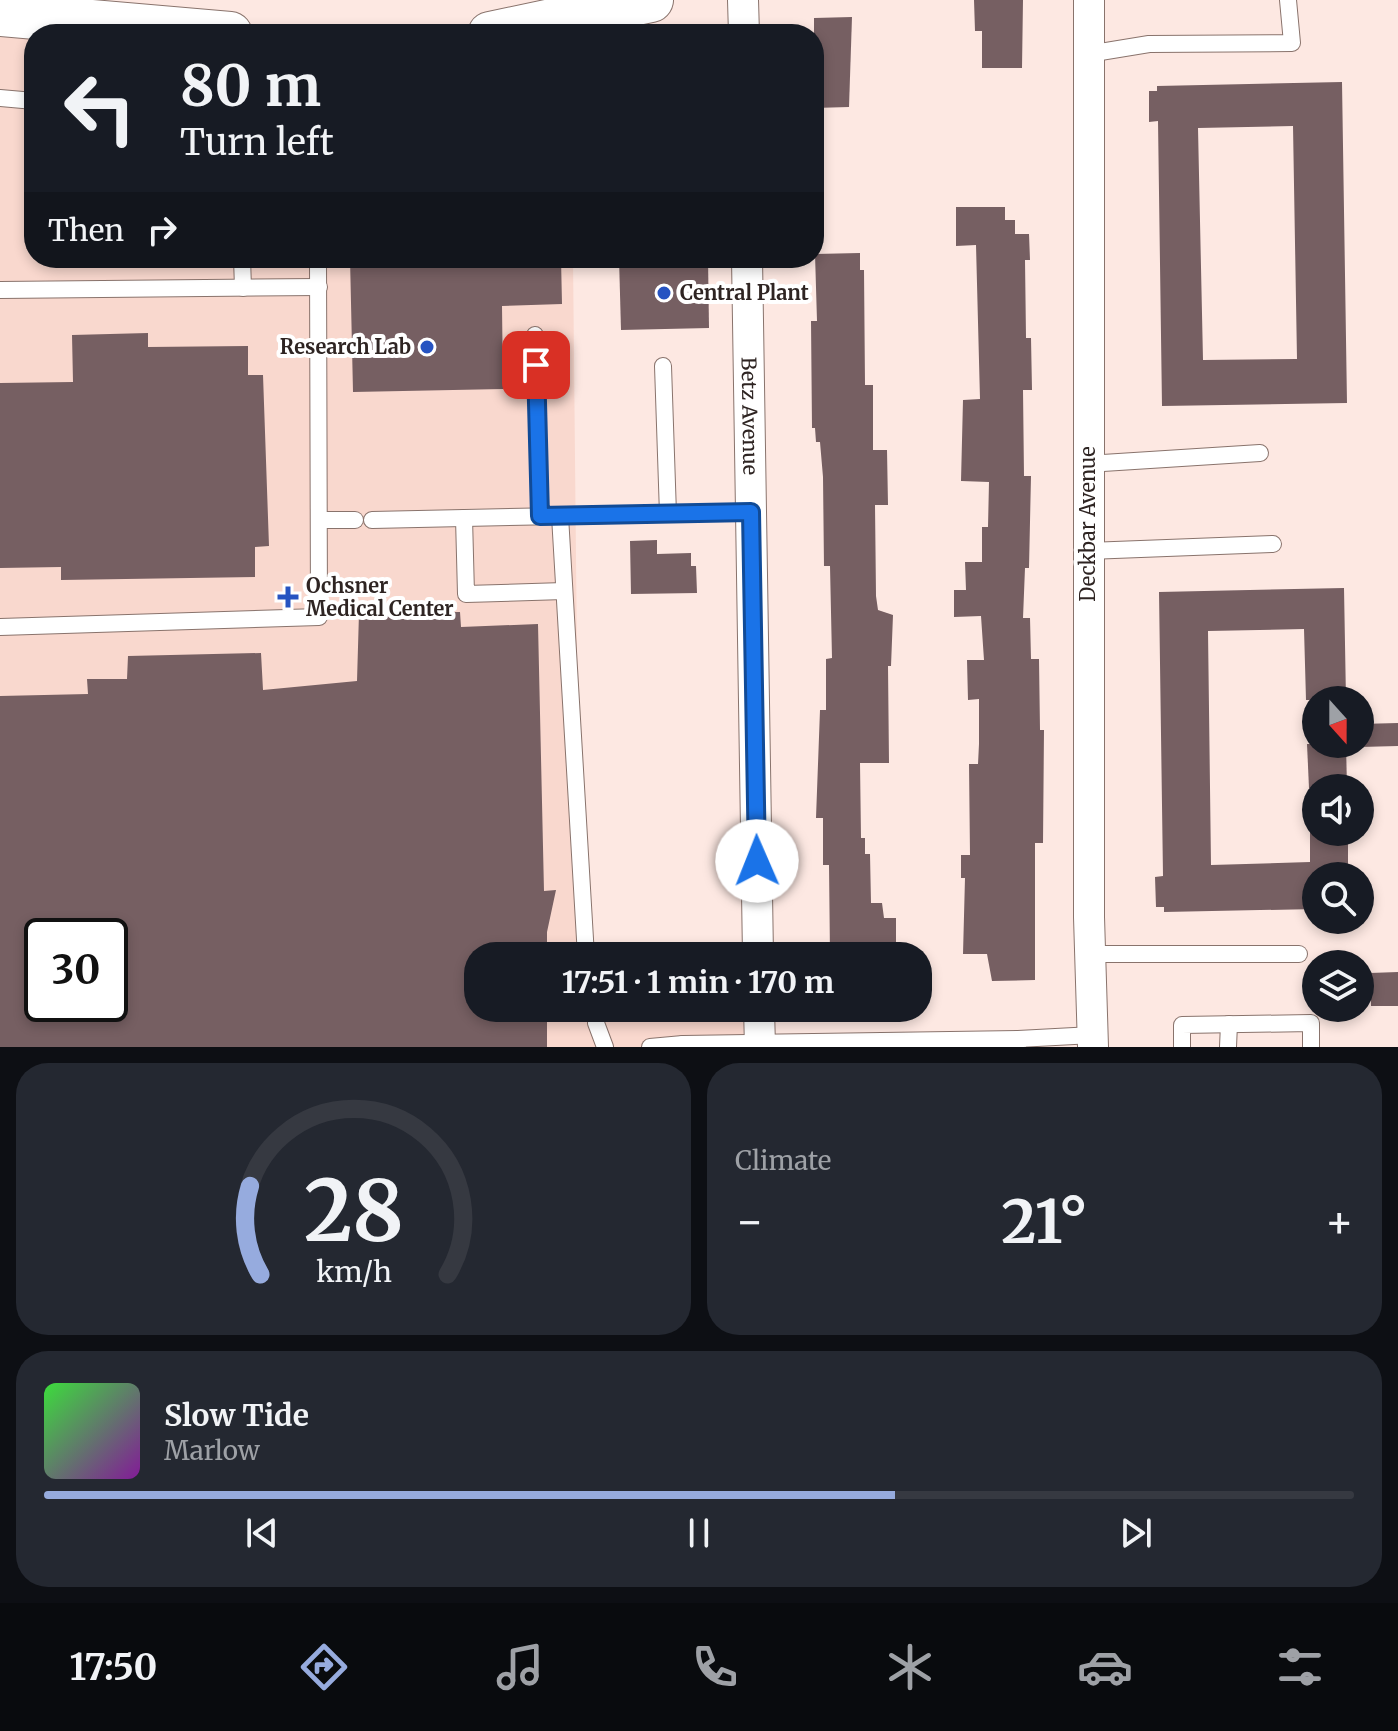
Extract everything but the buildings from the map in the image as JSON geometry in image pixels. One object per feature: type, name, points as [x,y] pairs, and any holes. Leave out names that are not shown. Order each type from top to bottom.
[{"type":"main road","points":[[537,24],[651,0]]},
{"type":"main road","points":[[0,14],[115,24]]},
{"type":"street","points":[[743,0],[744,24]]},
{"type":"street","name":"Deckbar Avenue","points":[[1089,0],[1087,464],[1093,1041]]},
{"type":"street","name":"Betz Avenue","points":[[747,268],[758,942]]},
{"type":"street","points":[[759,1022],[760,1045]]},
{"type":"lane","points":[[1088,54],[1149,44],[1292,43],[1288,0]]},
{"type":"lane","points":[[0,98],[24,100]]},
{"type":"lane","points":[[242,268],[243,288]]},
{"type":"lane","points":[[0,627],[319,617],[318,268]]},
{"type":"lane","points":[[0,290],[319,287]]},
{"type":"lane","points":[[535,335],[540,516]]},
{"type":"lane","points":[[663,366],[668,514]]},
{"type":"lane","points":[[1087,464],[1260,453]]},
{"type":"lane","points":[[320,520],[751,512]]},
{"type":"lane","points":[[560,516],[585,942]]},
{"type":"lane","points":[[464,518],[466,594],[564,591]]},
{"type":"lane","points":[[1088,551],[1273,544]]},
{"type":"lane","points":[[1090,954],[1299,954]]},
{"type":"lane","points":[[596,1023],[605,1047]]},
{"type":"lane","points":[[1182,1047],[1182,1025],[1311,1023],[1311,1047]]},
{"type":"lane","points":[[1228,1047],[1229,1024]]},
{"type":"lane","points":[[650,1047],[1093,1041]]},
{"type":"shaded area","name":"Ochsner Medical Center","points":[[0,31],[24,33],[24,268],[573,268],[580,942],[464,942],[464,1022],[743,1022],[744,1047],[0,1047]]},
{"type":"place","name":"Central Plant","points":[[664,293]]},
{"type":"place","name":"Research Lab","points":[[427,347]]},
{"type":"place","name":"Ochsner Medical Center","points":[[288,597]]},
{"type":"route","points":[[536,365],[540,516],[751,512],[757,861]]}]
